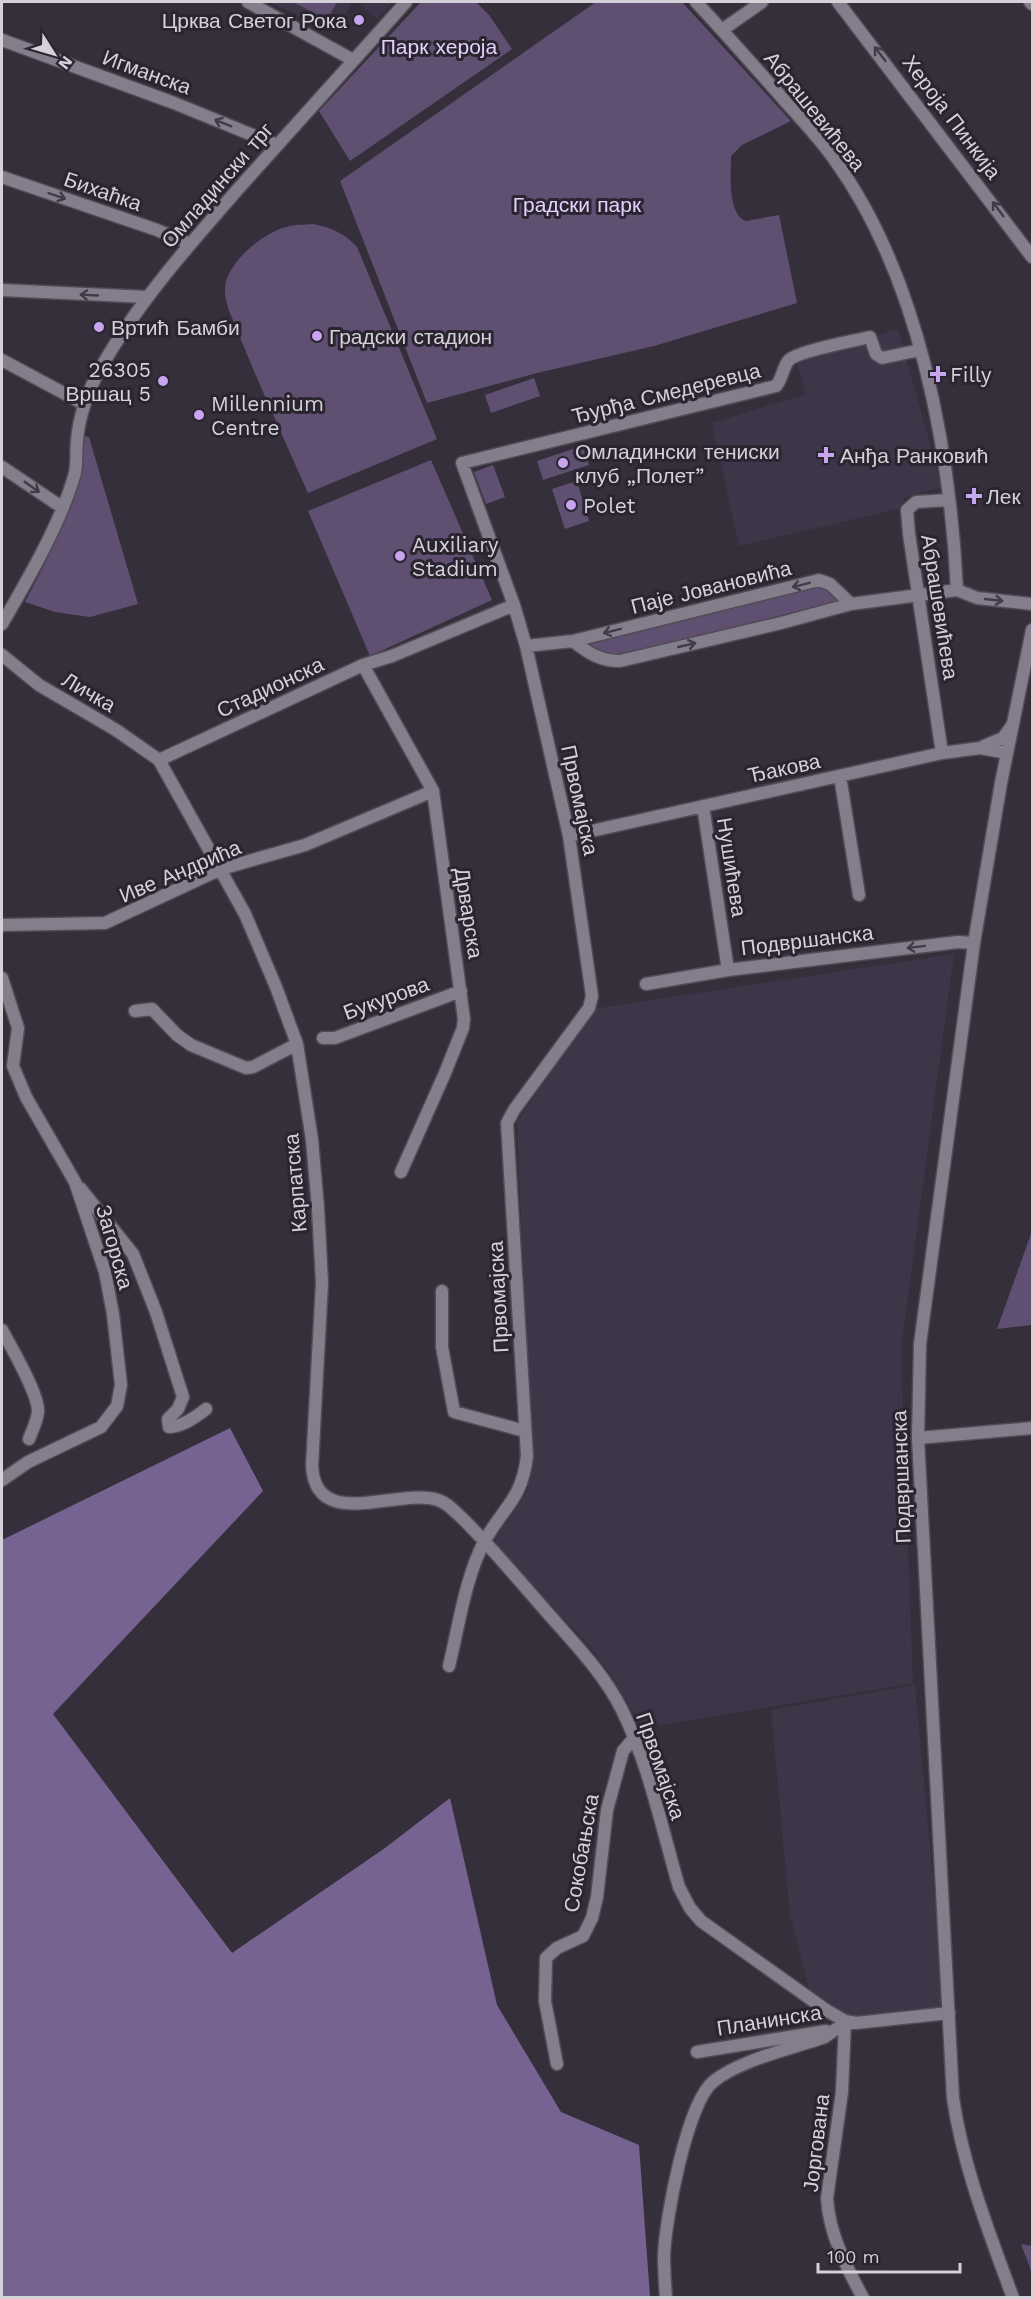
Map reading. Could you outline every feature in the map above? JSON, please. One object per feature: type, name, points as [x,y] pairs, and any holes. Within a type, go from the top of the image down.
[{"type":"street","points":[[248,2],[353,60]]},
{"type":"street","name":"Омладински трг","points":[[2,624],[63,508],[77,460],[76,443],[83,408],[102,364],[147,297],[190,244],[406,2]]},
{"type":"street","name":"Абрашевићева","points":[[696,2],[821,141],[846,175],[885,249],[905,299],[940,432],[957,591]]},
{"type":"street","points":[[722,30],[762,2]]},
{"type":"street","name":"Хероја Пинкија","points":[[838,2],[1032,257]]},
{"type":"street","name":"Игманска","points":[[2,40],[174,103],[277,145]]},
{"type":"street","name":"Бихаћка","points":[[2,177],[190,244]]},
{"type":"street","points":[[2,291],[147,297]]},
{"type":"street","name":"Ђурђа Смедеревца","points":[[462,463],[776,386],[791,358],[807,352],[870,337],[876,354],[882,358],[920,350]]},
{"type":"street","points":[[2,360],[83,408]]},
{"type":"street","name":"Првомајска","points":[[462,463],[514,605],[526,646],[569,836],[591,1002],[507,1123],[527,1456],[523,1482],[485,1540],[605,1680],[634,1738],[679,1887],[690,1908],[700,1921],[826,2010],[840,2025]]},
{"type":"street","points":[[2,466],[63,508]]},
{"type":"street","name":"Абрашевићева","points":[[942,753],[907,523],[907,510],[916,502],[948,500]]},
{"type":"street","name":"Паје Јовановића","points":[[526,646],[573,641],[819,580],[830,584],[851,604]]},
{"type":"street","points":[[573,641],[593,656],[610,661],[620,661],[851,604],[957,591],[977,598],[1032,604]]},
{"type":"street","name":"Стадионска","points":[[159,760],[363,665],[392,656],[514,605]]},
{"type":"street","name":"Подвршанска","points":[[1010,2297],[969,2175],[958,2133],[953,2098],[918,1438],[920,1344],[974,943],[1007,753],[1030,651],[1032,630]]},
{"type":"street","name":"Личка","points":[[2,655],[39,685],[116,730],[159,760]]},
{"type":"street","name":"Дрварска","points":[[363,665],[433,790],[438,813],[443,879],[461,991],[463,1028],[401,1172]]},
{"type":"street","points":[[980,748],[1003,738],[1013,724]]},
{"type":"street","name":"Ђакова","points":[[569,836],[942,753],[980,748],[1007,753]]},
{"type":"street","points":[[159,760],[221,869]]},
{"type":"street","points":[[840,776],[859,896]]},
{"type":"street","name":"Иве Андрића","points":[[2,925],[105,923],[221,869],[305,845],[433,790]]},
{"type":"street","name":"Нушићева","points":[[703,806],[728,970]]},
{"type":"street","name":"Карпатска","points":[[221,869],[258,944],[297,1044],[312,1140],[322,1283],[321,1331],[313,1424],[313,1477],[320,1494],[332,1501],[351,1503],[416,1498],[436,1499],[448,1505],[485,1540]]},
{"type":"street","name":"Подвршанска","points":[[646,984],[728,970],[958,942],[974,943]]},
{"type":"street","name":"Загорска","points":[[2,978],[18,1028],[13,1066],[26,1097],[75,1182],[92,1228],[110,1294],[121,1385],[117,1406],[101,1427],[28,1462],[2,1480]]},
{"type":"street","name":"Букурова","points":[[323,1038],[335,1038],[461,991]]},
{"type":"street","points":[[135,1011],[152,1009],[177,1035],[191,1045],[246,1068],[253,1068],[297,1044]]},
{"type":"street","points":[[75,1182],[133,1254],[156,1312],[183,1397],[178,1409],[168,1419],[169,1427],[174,1427],[197,1416],[206,1409]]},
{"type":"street","points":[[442,1291],[442,1347],[454,1412],[525,1431]]},
{"type":"street","points":[[2,1330],[37,1402],[37,1417],[29,1439]]},
{"type":"street","points":[[918,1438],[1032,1428]]},
{"type":"street","points":[[449,1666],[470,1581],[485,1540]]},
{"type":"street","name":"Сокобањска","points":[[557,2064],[545,2001],[546,1958],[557,1948],[583,1936],[592,1918],[597,1897],[609,1801],[623,1751],[634,1738]]},
{"type":"street","points":[[666,2298],[664,2255],[675,2176],[696,2109],[712,2082],[736,2068],[825,2037],[840,2025],[949,2013]]},
{"type":"street","name":"Планинска","points":[[697,2052],[840,2025]]},
{"type":"street","name":"Јоргована","points":[[840,2025],[842,2092],[827,2198],[828,2214],[837,2246],[863,2298]]},
{"type":"shaded area","points":[[269,2],[353,2],[334,32]]},
{"type":"shaded area","points":[[356,2],[393,2],[377,19]]},
{"type":"shaded area","name":"Анђа Ранковић","points":[[898,329],[942,487],[903,498],[906,507],[739,546],[712,423],[806,394],[796,360]]},
{"type":"shaded area","points":[[954,954],[901,1349],[913,1683],[642,1728],[611,1675],[589,1645],[495,1546],[498,1534],[527,1492],[531,1459],[517,1122],[593,1009]]},
{"type":"shaded area","points":[[230,1428],[263,1491],[53,1714],[232,1953],[385,1848],[450,1798],[497,2005],[561,2112],[639,2145],[650,2297],[2,2297],[2,1540]]},
{"type":"shaded area","points":[[915,1685],[945,2011],[855,2021],[809,1989],[790,1915],[771,1710]]},
{"type":"green space","points":[[293,2],[337,2],[327,20]]},
{"type":"green space","name":"Парк хероја","points":[[421,2],[476,2],[489,15],[512,49],[350,161],[319,111]]},
{"type":"green space","name":"Градски парк","points":[[596,2],[682,2],[791,121],[742,145],[731,156],[731,192],[736,210],[746,221],[779,215],[797,303],[654,346],[537,373],[427,403],[340,181]]},
{"type":"green space","name":"Градски стадион","points":[[313,224],[337,232],[357,247],[437,439],[308,493],[230,313],[225,289],[232,269],[248,249],[280,229],[293,225]]},
{"type":"green space","points":[[534,378],[540,396],[491,413],[485,395]]},
{"type":"green space","points":[[84,436],[89,437],[138,604],[90,617],[55,612],[25,602],[64,522],[77,481]]},
{"type":"green space","name":"Омладински тениски клуб „Полет”","points":[[582,446],[589,465],[543,480],[537,461]]},
{"type":"green space","name":"Auxiliary Stadium","points":[[431,460],[492,600],[370,656],[308,511]]},
{"type":"green space","points":[[493,465],[505,497],[486,504],[474,472]]},
{"type":"green space","name":"Polet","points":[[577,481],[589,521],[565,529],[552,489]]},
{"type":"green space","points":[[816,586],[829,590],[837,601],[616,657],[605,657],[590,646],[592,643]]},
{"type":"green space","points":[[1032,1231],[1032,1325],[997,1329]]},
{"type":"green space","points":[[1021,2244],[1032,2246],[1032,2273]]},
{"type":"place","name":"Црква Светог Рока","points":[[359,20]]},
{"type":"place","name":"Вртић Бамби","points":[[99,327]]},
{"type":"place","name":"Градски стадион","points":[[317,336]]},
{"type":"place","name":"Filly","points":[[938,374]]},
{"type":"place","name":"26305 Вршац 5","points":[[163,381]]},
{"type":"place","name":"Millennium Centre","points":[[199,415]]},
{"type":"place","name":"Анђа Ранковић","points":[[826,455]]},
{"type":"place","name":"Омладински тениски клуб „Полет”","points":[[563,463]]},
{"type":"place","name":"Лек","points":[[974,496]]},
{"type":"place","name":"Polet","points":[[571,505]]},
{"type":"place","name":"Auxiliary Stadium","points":[[400,556]]}]
